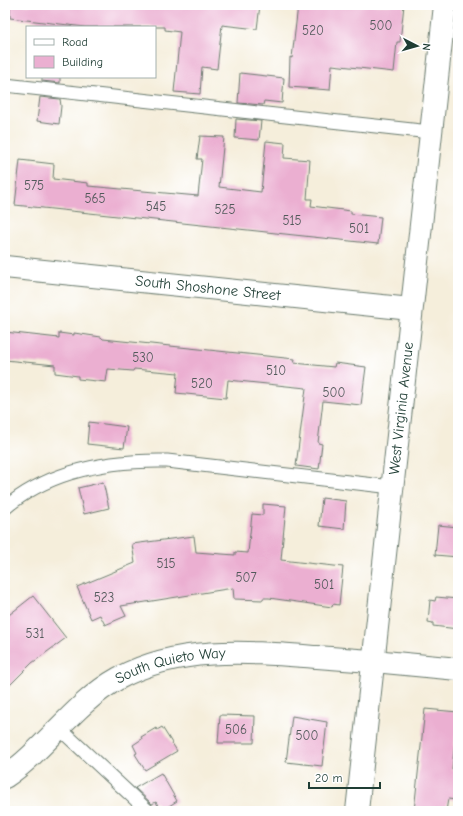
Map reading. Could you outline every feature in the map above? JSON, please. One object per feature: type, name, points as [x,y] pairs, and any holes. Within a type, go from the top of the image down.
[{"type":"street","name":"West Virginia Avenue","points":[[358,811],[430,132],[445,5]]},
{"type":"street","name":"South Shoshone Street","points":[[5,267],[411,309]]},
{"type":"street","name":"South Quieto Way","points":[[5,777],[88,700],[118,678],[156,662],[199,654],[239,651],[458,668]]},
{"type":"lane","points":[[5,85],[430,132]]},
{"type":"lane","points":[[5,508],[19,496],[50,480],[88,468],[135,461],[167,461],[392,487]]},
{"type":"lane","points":[[58,728],[148,811]]},
{"type":"building","points":[[10,5],[260,5],[257,29],[222,25],[217,69],[202,67],[200,94],[174,92],[180,32],[165,30],[165,27],[156,26],[77,26],[10,18]]},
{"type":"building","points":[[298,5],[404,5],[400,42],[397,42],[394,72],[332,65],[330,90],[289,87],[290,57],[292,58]]},
{"type":"building","points":[[240,73],[284,78],[282,103],[264,101],[263,105],[238,103]]},
{"type":"building","points":[[42,78],[60,78],[60,83],[42,81]]},
{"type":"building","points":[[40,97],[60,99],[61,106],[59,124],[37,121]]},
{"type":"building","points":[[236,119],[261,121],[259,140],[235,138]]},
{"type":"building","points":[[200,136],[224,137],[219,187],[261,192],[266,141],[285,143],[284,158],[310,160],[307,199],[312,199],[311,206],[351,211],[351,214],[381,217],[378,244],[15,205],[20,160],[54,164],[53,179],[88,183],[88,186],[198,196],[202,159],[197,159]]},
{"type":"building","points":[[5,332],[59,338],[59,333],[74,335],[74,333],[101,337],[103,339],[295,359],[294,363],[334,367],[335,363],[366,367],[361,405],[323,401],[318,443],[322,444],[319,469],[296,466],[306,388],[228,380],[226,398],[176,393],[178,373],[134,369],[133,371],[108,369],[106,382],[78,379],[78,376],[55,373],[55,365],[5,360]]},
{"type":"building","points":[[89,422],[127,427],[124,448],[87,444]]},
{"type":"building","points":[[103,482],[109,508],[84,514],[78,488]]},
{"type":"building","points":[[322,498],[346,501],[344,529],[319,526]]},
{"type":"building","points":[[263,504],[286,506],[281,560],[343,567],[339,605],[333,604],[332,607],[269,598],[263,598],[263,600],[234,599],[233,588],[121,606],[126,616],[105,625],[100,615],[91,619],[77,587],[135,563],[132,544],[194,536],[196,552],[235,555],[235,552],[248,553],[252,514],[263,515]]},
{"type":"building","points":[[438,525],[458,527],[458,557],[435,555]]},
{"type":"building","points":[[33,596],[66,638],[32,663],[5,690],[5,618]]},
{"type":"building","points":[[436,597],[458,599],[458,629],[433,626],[433,623],[428,622],[430,600],[435,601]]},
{"type":"building","points":[[425,709],[458,712],[458,731],[456,731],[452,769],[458,769],[456,800],[448,799],[446,811],[414,811]]},
{"type":"building","points":[[220,715],[255,716],[254,743],[218,743]]},
{"type":"building","points":[[292,716],[327,722],[322,766],[286,762]]},
{"type":"building","points":[[162,727],[177,751],[145,770],[135,754],[137,753],[133,745],[142,739],[141,737],[156,728],[157,730]]},
{"type":"building","points":[[161,773],[177,801],[161,811],[156,802],[152,804],[135,788]]}]
